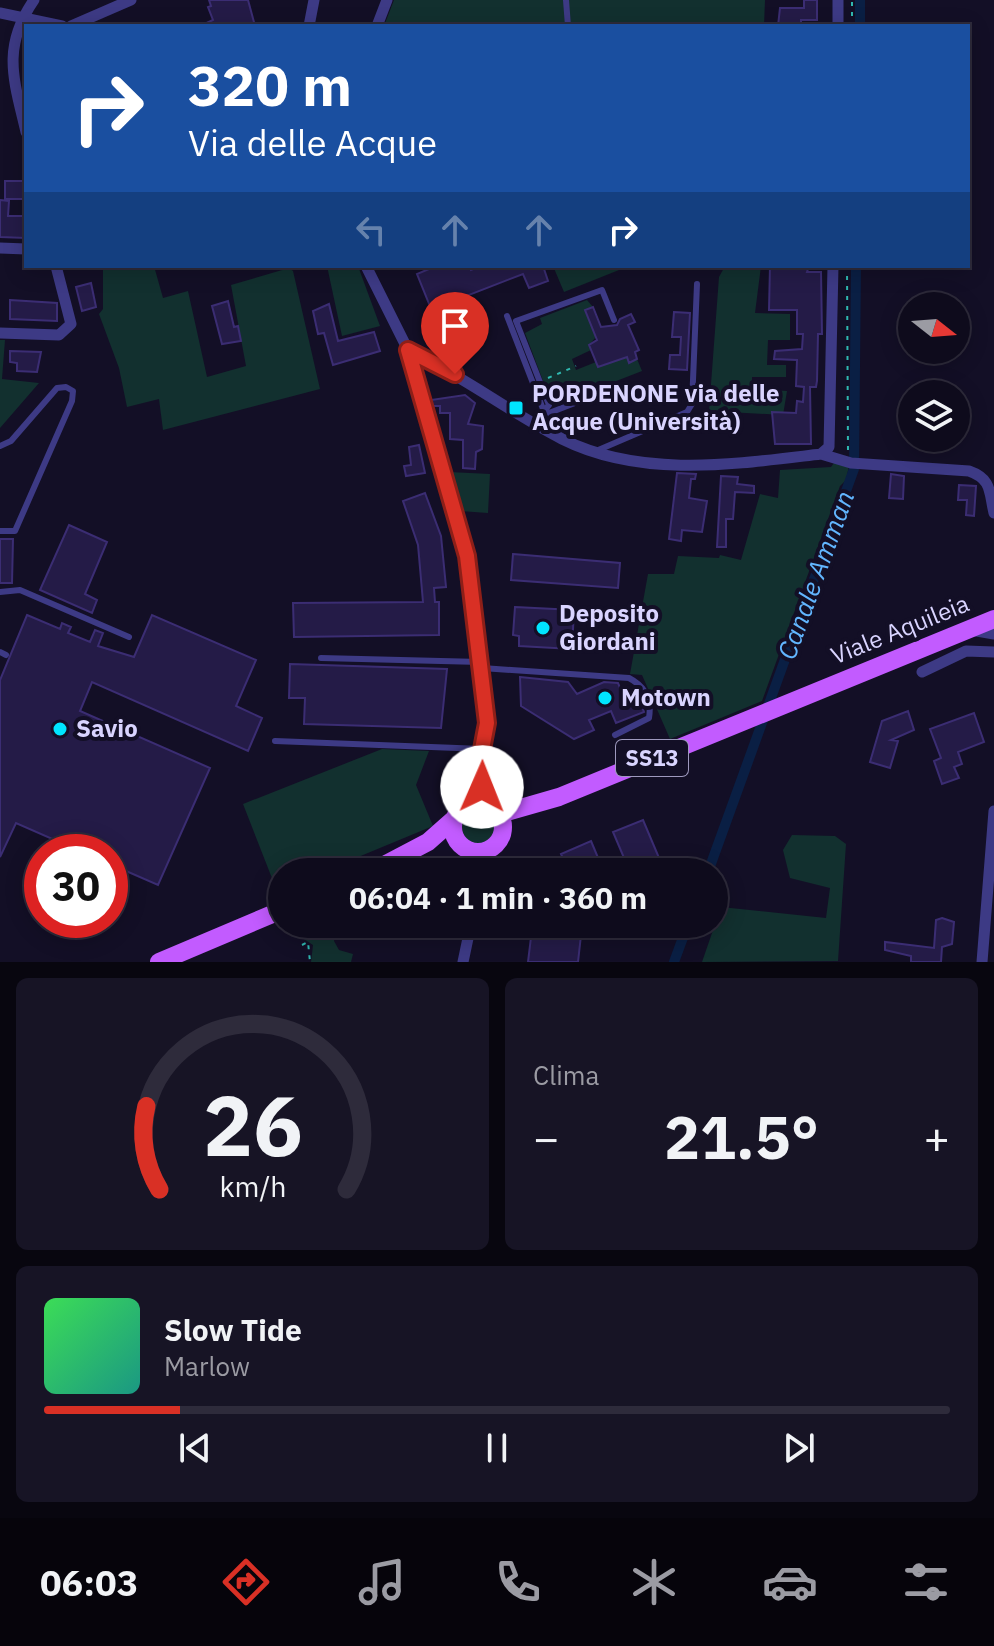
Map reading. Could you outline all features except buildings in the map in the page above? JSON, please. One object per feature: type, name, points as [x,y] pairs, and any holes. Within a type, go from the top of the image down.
[{"type":"main road","name":"Viale Aquileia","points":[[495,845],[521,819],[559,797],[994,619]]},
{"type":"main road","name":"Viale Aquileia","points":[[459,813],[480,802],[497,811],[559,797]]},
{"type":"main road","points":[[415,858],[441,848],[464,848],[480,853],[495,845],[504,831],[497,811]]},
{"type":"main road","points":[[459,813],[454,835],[464,848]]},
{"type":"main road","points":[[398,858],[428,842],[459,813]]},
{"type":"main road","points":[[159,962],[268,916]]},
{"type":"street","points":[[24,124],[10,70],[11,53],[21,18],[34,0]]},
{"type":"street","points":[[76,24],[131,0]]},
{"type":"street","points":[[309,24],[314,0]]},
{"type":"street","points":[[378,24],[387,0]]},
{"type":"street","points":[[838,0],[838,24]]},
{"type":"street","points":[[0,13],[52,24]]},
{"type":"street","points":[[0,67],[11,53]]},
{"type":"street","points":[[0,248],[24,249]]},
{"type":"street","points":[[0,333],[59,335],[71,324],[57,268]]},
{"type":"street","points":[[367,268],[408,350],[462,530],[487,723],[479,765],[459,813]]},
{"type":"street","points":[[825,451],[833,268]]},
{"type":"street","points":[[408,350],[560,438],[593,452],[687,467],[825,451],[851,462],[969,471],[983,476],[989,483],[994,513]]},
{"type":"street","points":[[967,630],[994,634]]},
{"type":"street","points":[[922,672],[966,651],[994,652]]},
{"type":"street","points":[[479,765],[482,787],[497,811]]},
{"type":"street","points":[[982,962],[994,811]]},
{"type":"street","points":[[488,858],[495,845]]},
{"type":"street","points":[[464,848],[468,858]]},
{"type":"street","points":[[463,962],[468,938]]},
{"type":"lane","points":[[566,0],[568,24]]},
{"type":"lane","points":[[593,452],[687,412],[692,404],[697,284]]},
{"type":"lane","points":[[535,422],[549,405],[516,321],[602,290],[614,320]]},
{"type":"lane","points":[[507,316],[546,411],[565,423],[560,438]]},
{"type":"lane","points":[[0,446],[11,441],[57,388],[66,387],[73,391],[72,401],[15,531],[0,531]]},
{"type":"lane","points":[[546,411],[575,403]]},
{"type":"lane","points":[[0,592],[20,590],[129,637]]},
{"type":"lane","points":[[321,658],[481,665],[629,678],[641,685],[651,704],[649,718],[615,735]]},
{"type":"lane","points":[[275,741],[483,749]]},
{"type":"path","points":[[852,0],[852,24]]},
{"type":"path","points":[[847,268],[851,462]]},
{"type":"path","points":[[540,382],[576,366]]},
{"type":"path","points":[[302,945],[308,942],[310,962]]},
{"type":"green space","points":[[394,0],[765,0],[764,24],[385,24]]},
{"type":"green space","points":[[100,268],[155,268],[163,298],[188,291],[207,377],[246,366],[231,285],[289,268],[293,271],[320,389],[163,430],[159,399],[127,407],[119,368],[99,314],[103,309],[103,270]]},
{"type":"green space","points":[[327,268],[359,268],[380,326],[342,336]]},
{"type":"green space","points":[[554,268],[624,268],[564,292]]},
{"type":"green space","points":[[724,268],[761,268],[755,313],[790,314],[790,340],[768,340],[767,365],[786,365],[786,377],[752,377],[752,389],[787,391],[783,415],[709,411],[719,277]]},
{"type":"green space","points":[[587,300],[593,307],[585,310],[596,337],[589,345],[591,350],[572,359],[576,370],[596,362],[598,367],[626,354],[629,362],[637,359],[642,371],[565,401],[560,389],[548,394],[525,333],[542,324],[540,318]]},
{"type":"green space","points":[[0,340],[5,340],[2,379],[39,383],[0,428]]},
{"type":"green space","points":[[834,463],[849,466],[846,480],[840,486],[762,701],[670,739],[642,675],[630,674],[648,574],[674,574],[678,556],[719,558],[720,555],[741,560],[760,494],[778,498],[780,470],[831,467]]},
{"type":"green space","points":[[449,472],[490,474],[488,513],[460,511]]},
{"type":"green space","points":[[382,749],[429,751],[416,785],[433,826],[356,858],[268,858],[268,868],[243,804]]},
{"type":"green space","points":[[479,810],[491,815],[496,827],[491,839],[479,844],[467,839],[462,827],[467,815]]},
{"type":"green space","points":[[792,835],[835,836],[846,844],[838,961],[702,962],[710,938],[728,938],[728,908],[826,918],[830,888],[790,878],[783,850]]},
{"type":"green space","points":[[302,938],[335,938],[339,950],[353,954],[351,962],[311,962],[313,945]]},
{"type":"waterway","name":"Canale Amman","points":[[860,0],[860,24]]},
{"type":"waterway","name":"Canale Amman","points":[[713,858],[854,469],[856,268]]},
{"type":"waterway","name":"Canale Amman","points":[[674,962],[683,938]]},
{"type":"place","name":"PORDENONE via delle Acque (Università)","points":[[516,408]]},
{"type":"place","name":"Deposito Giordani","points":[[543,628]]},
{"type":"place","name":"Motown","points":[[605,698]]},
{"type":"place","name":"Savio","points":[[60,729]]},
{"type":"route","points":[[455,374],[408,350],[467,556],[487,723],[479,765],[482,787]]}]
